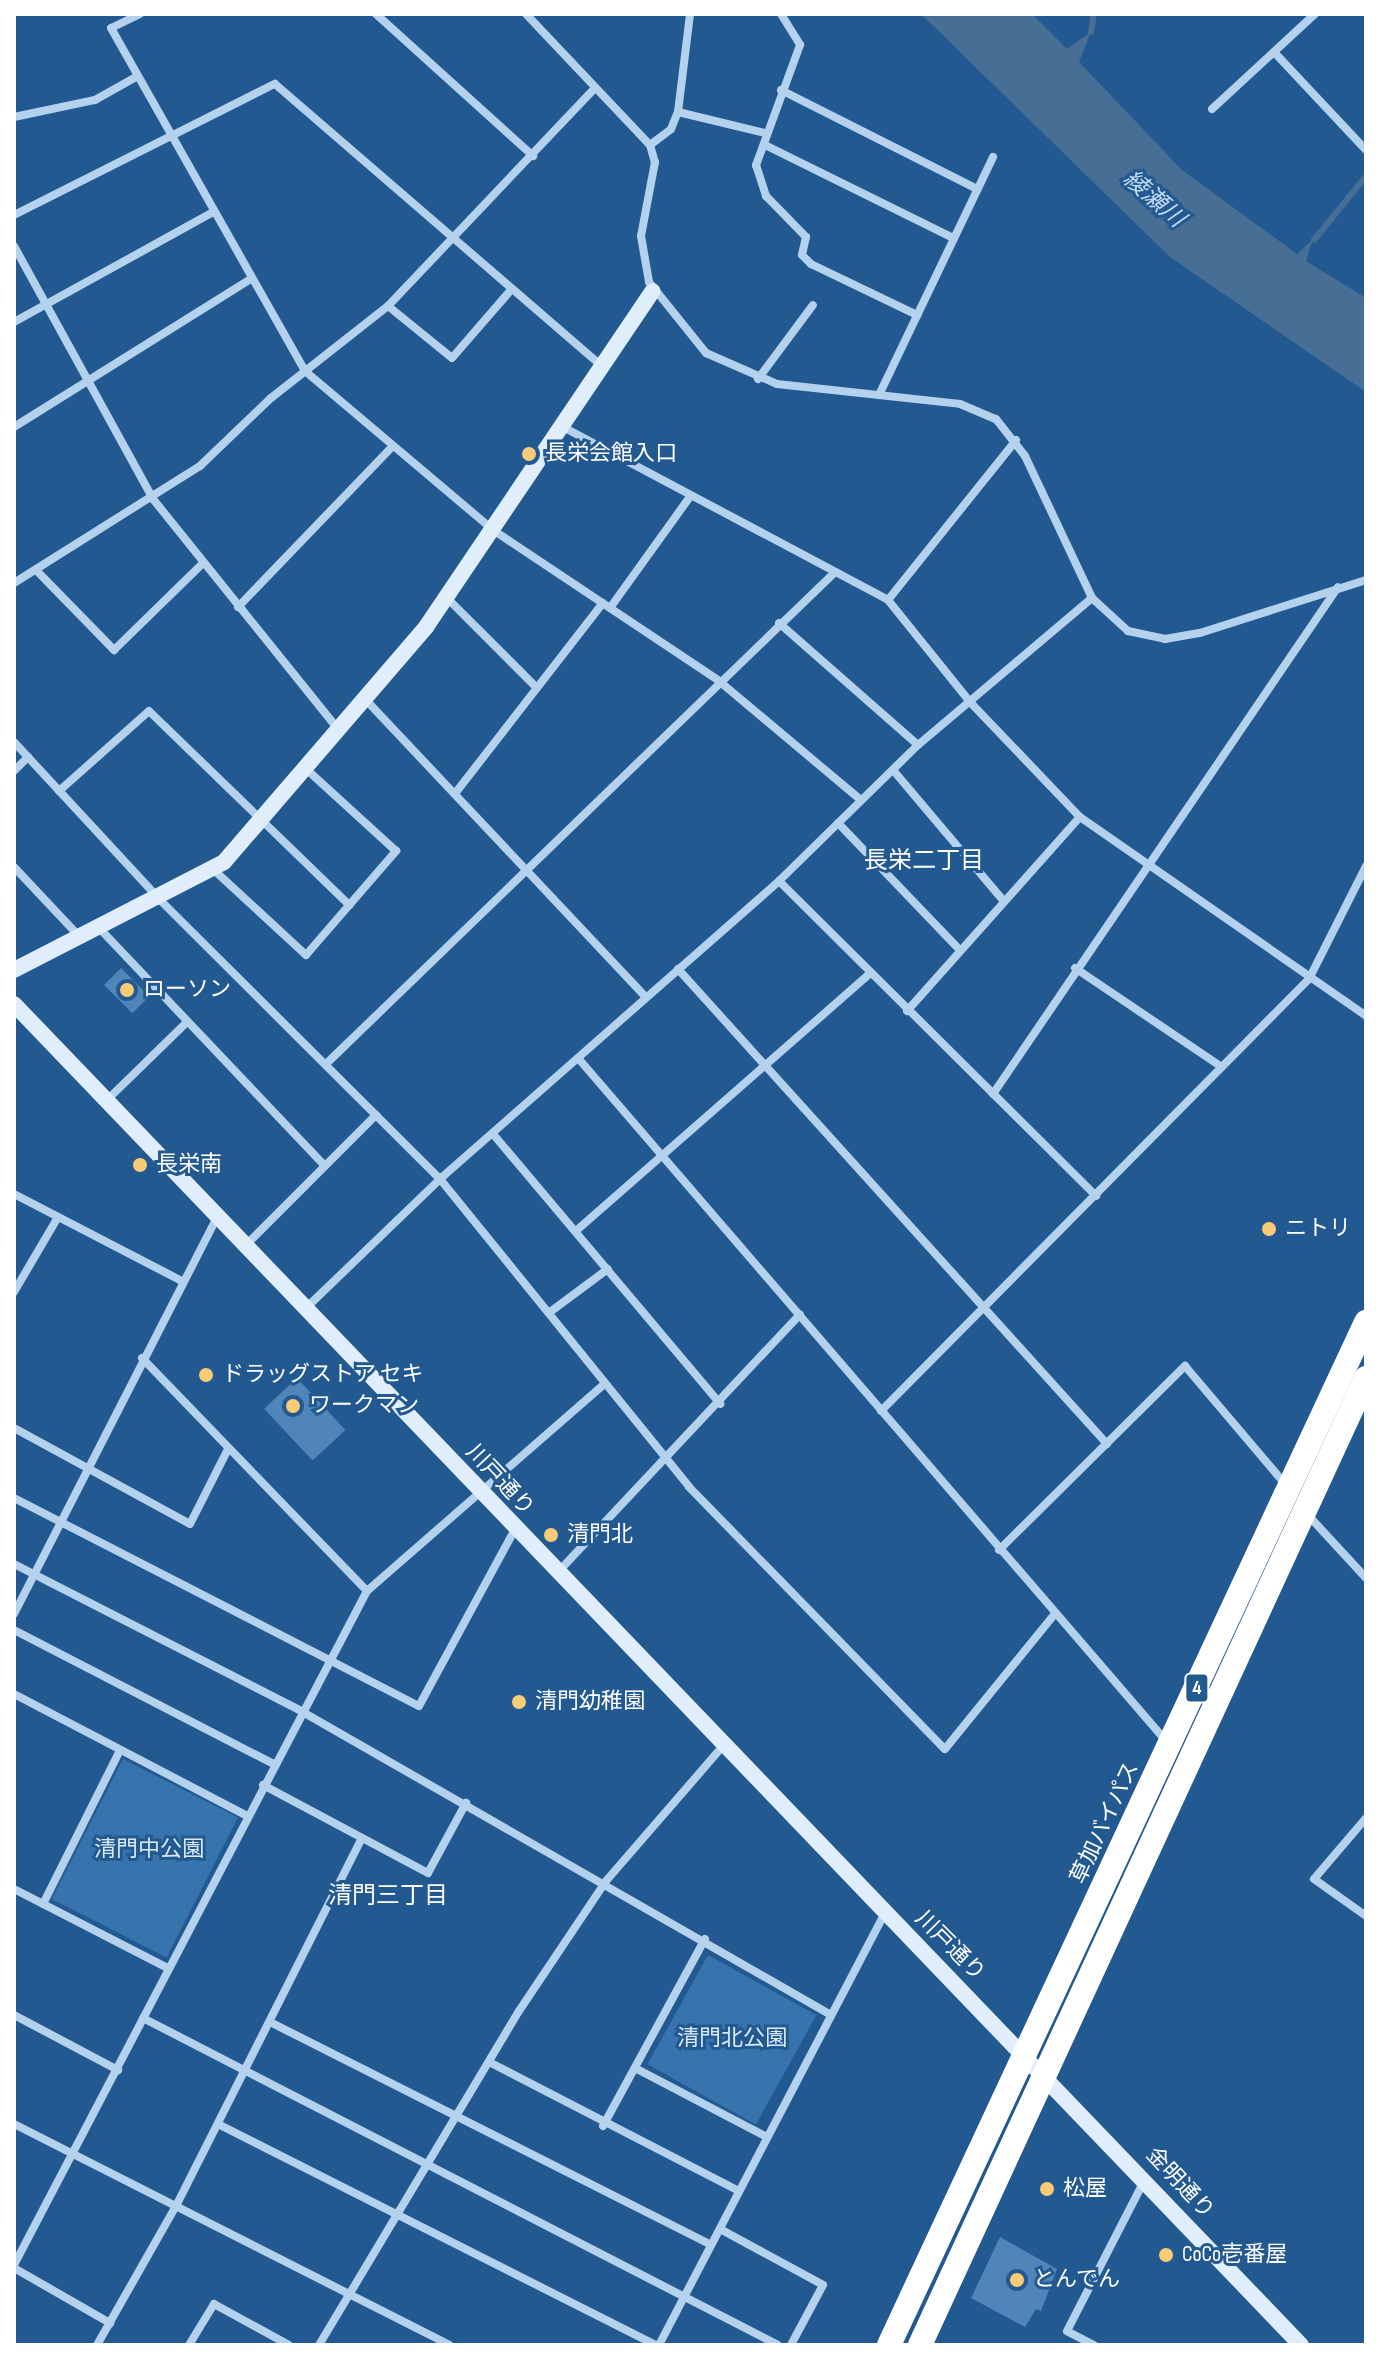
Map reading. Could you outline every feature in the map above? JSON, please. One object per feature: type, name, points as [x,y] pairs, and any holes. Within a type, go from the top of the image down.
[{"type":"highway","name":"草加バイパス","points":[[889,2345],[1366,1322]]},
{"type":"highway","name":"4","points":[[920,2345],[1366,1378]]},
{"type":"street","points":[[140,14],[111,28],[249,280],[305,371],[493,530],[719,681],[861,800]]},
{"type":"street","points":[[376,14],[533,156]]},
{"type":"street","points":[[526,14],[650,145],[655,162],[641,236],[653,291],[706,353],[758,379],[979,410],[1016,440],[1092,598],[1128,631],[1165,639],[1366,580]]},
{"type":"street","points":[[650,145],[671,129],[678,112],[690,14]]},
{"type":"street","points":[[781,14],[800,45],[765,133],[767,146],[756,165],[766,196],[806,237],[802,255],[917,315]]},
{"type":"street","points":[[1212,109],[1315,14]]},
{"type":"street","points":[[1274,52],[1366,150]]},
{"type":"street","points":[[14,117],[95,100],[136,77]]},
{"type":"street","points":[[14,215],[275,84],[453,242],[602,367]]},
{"type":"street","points":[[14,583],[153,499],[200,466],[305,371],[388,306],[453,242],[595,88]]},
{"type":"street","points":[[781,90],[977,189]]},
{"type":"street","points":[[678,112],[765,133]]},
{"type":"street","points":[[767,146],[953,238]]},
{"type":"street","points":[[879,395],[993,157]]},
{"type":"street","points":[[14,322],[213,212]]},
{"type":"street","points":[[14,246],[153,499],[337,728]]},
{"type":"street","points":[[14,427],[249,280]]},
{"type":"street","points":[[388,306],[452,358],[511,290]]},
{"type":"street","points":[[14,970],[161,901],[215,871],[447,598],[653,291]]},
{"type":"street","points":[[758,379],[813,305]]},
{"type":"street","points":[[563,427],[689,498],[888,600],[970,702],[1080,817],[1146,870],[1366,1016]]},
{"type":"street","points":[[888,600],[1016,440]]},
{"type":"street","points":[[238,607],[393,446]]},
{"type":"street","points":[[457,791],[537,688],[607,606],[689,498]]},
{"type":"street","points":[[36,570],[114,650],[203,563]]},
{"type":"street","points":[[326,1064],[833,574]]},
{"type":"street","points":[[993,1094],[1075,968],[1146,870],[1338,587]]},
{"type":"street","points":[[447,598],[537,688]]},
{"type":"street","points":[[306,1309],[440,1179],[779,881],[918,745],[1092,598]]},
{"type":"street","points":[[779,623],[918,745]]},
{"type":"street","points":[[364,698],[457,791],[646,997]]},
{"type":"street","points":[[59,791],[149,711],[257,824],[349,905]]},
{"type":"street","points":[[14,742],[161,901],[440,1179],[550,1312],[665,1459],[945,1749],[1054,1615]]},
{"type":"street","points":[[14,771],[28,757]]},
{"type":"street","points":[[215,871],[306,955],[396,851],[304,767]]},
{"type":"street","points":[[893,770],[1002,899]]},
{"type":"street","points":[[907,1011],[1002,899],[1080,817]]},
{"type":"street","points":[[838,823],[959,949]]},
{"type":"street","points":[[881,1411],[1309,979],[1366,866]]},
{"type":"street","points":[[14,867],[81,938]]},
{"type":"street","points":[[779,881],[1096,1196]]},
{"type":"street","points":[[101,930],[325,1166]]},
{"type":"street","points":[[1075,968],[1222,1067]]},
{"type":"street","points":[[678,969],[981,1310],[1107,1444]]},
{"type":"street","points":[[577,1230],[871,973]]},
{"type":"street","name":"川戸通り","points":[[14,1004],[515,1529],[885,1912],[1025,2052]]},
{"type":"street","points":[[106,1101],[187,1022]]},
{"type":"street","points":[[578,1058],[665,1154],[1054,1615],[1171,1745]]},
{"type":"street","points":[[245,1245],[376,1115]]},
{"type":"street","points":[[493,1134],[577,1230],[720,1404]]},
{"type":"street","points":[[14,1194],[182,1281]]},
{"type":"street","points":[[14,1292],[58,1217]]},
{"type":"street","points":[[14,1614],[142,1358],[217,1217]]},
{"type":"street","points":[[550,1312],[608,1269]]},
{"type":"street","points":[[558,1572],[720,1404],[800,1314]]},
{"type":"street","points":[[142,1358],[367,1591]]},
{"type":"street","points":[[999,1550],[1185,1366],[1290,1490],[1303,1511],[1366,1578]]},
{"type":"street","points":[[110,2323],[14,2266],[75,2155],[301,1711],[367,1591],[604,1384]]},
{"type":"street","points":[[14,1428],[190,1524],[228,1449]]},
{"type":"street","points":[[14,1498],[327,1662],[419,1706],[515,1529]]},
{"type":"street","points":[[14,1564],[301,1711],[606,1881],[831,2015]]},
{"type":"street","points":[[14,1630],[274,1764]]},
{"type":"street","points":[[14,1694],[247,1816]]},
{"type":"street","points":[[319,2345],[426,2161],[606,1881],[724,1745]]},
{"type":"street","points":[[43,1904],[120,1750]]},
{"type":"street","points":[[263,1785],[428,1873],[466,1803]]},
{"type":"street","points":[[1366,1818],[1314,1879],[1366,1916]]},
{"type":"street","points":[[97,2345],[176,2206],[362,1838]]},
{"type":"street","points":[[14,1889],[168,1968]]},
{"type":"street","points":[[218,2124],[657,2345],[885,1912]]},
{"type":"street","points":[[603,2126],[705,1939]]},
{"type":"street","points":[[15,2017],[118,2070]]},
{"type":"street","points":[[143,2018],[244,2072],[426,2161],[778,2345]]},
{"type":"street","points":[[270,2022],[458,2114],[711,2245]]},
{"type":"street","name":"金明通り","points":[[1025,2052],[1301,2345]]},
{"type":"street","points":[[491,2063],[603,2126],[739,2191]]},
{"type":"street","points":[[635,2068],[767,2137]]},
{"type":"street","points":[[14,2124],[449,2345]]},
{"type":"street","points":[[1094,2345],[1067,2331],[1145,2177]]},
{"type":"street","points":[[720,2229],[823,2285],[791,2345]]},
{"type":"street","points":[[189,2345],[214,2304],[289,2345]]},
{"type":"green space","name":"清門中公園","points":[[123,1759],[238,1818],[167,1957],[52,1899]]},
{"type":"green space","name":"清門北公園","points":[[708,1955],[816,2015],[756,2124],[647,2064]]},
{"type":"water","name":"綾瀬川","points":[[921,14],[1032,14],[1067,49],[1091,32],[1079,62],[1182,170],[1297,254],[1313,239],[1306,261],[1366,298],[1366,392],[1170,257]]},
{"type":"building","points":[[121,968],[149,996],[132,1013],[104,985]]},
{"type":"building","points":[[297,1378],[345,1430],[313,1461],[264,1409]]},
{"type":"building","name":"とんでん","points":[[1000,2237],[1057,2269],[1041,2311],[1036,2309],[1025,2327],[971,2298]]},
{"type":"waterway","points":[[1091,32],[1094,14]]},
{"type":"waterway","points":[[1314,240],[1366,176]]},
{"type":"place","name":"長栄会館入口","points":[[529,454]]},
{"type":"place","name":"ローソン","points":[[127,990]]},
{"type":"place","name":"長栄南","points":[[140,1165]]},
{"type":"place","name":"ニトリ","points":[[1269,1229]]},
{"type":"place","name":"ドラッグストア セキ","points":[[206,1375]]},
{"type":"place","name":"ワークマン","points":[[293,1406]]},
{"type":"place","name":"清門北","points":[[551,1535]]},
{"type":"place","name":"清門幼稚園","points":[[519,1702]]},
{"type":"place","name":"松屋","points":[[1047,2189]]},
{"type":"place","name":"CoCo壱番屋","points":[[1166,2255]]},
{"type":"place","name":"とんでん","points":[[1017,2280]]},
{"type":"district","name":"長栄二丁目","points":[[924,861]]},
{"type":"district","name":"清門三丁目","points":[[388,1896]]}]
